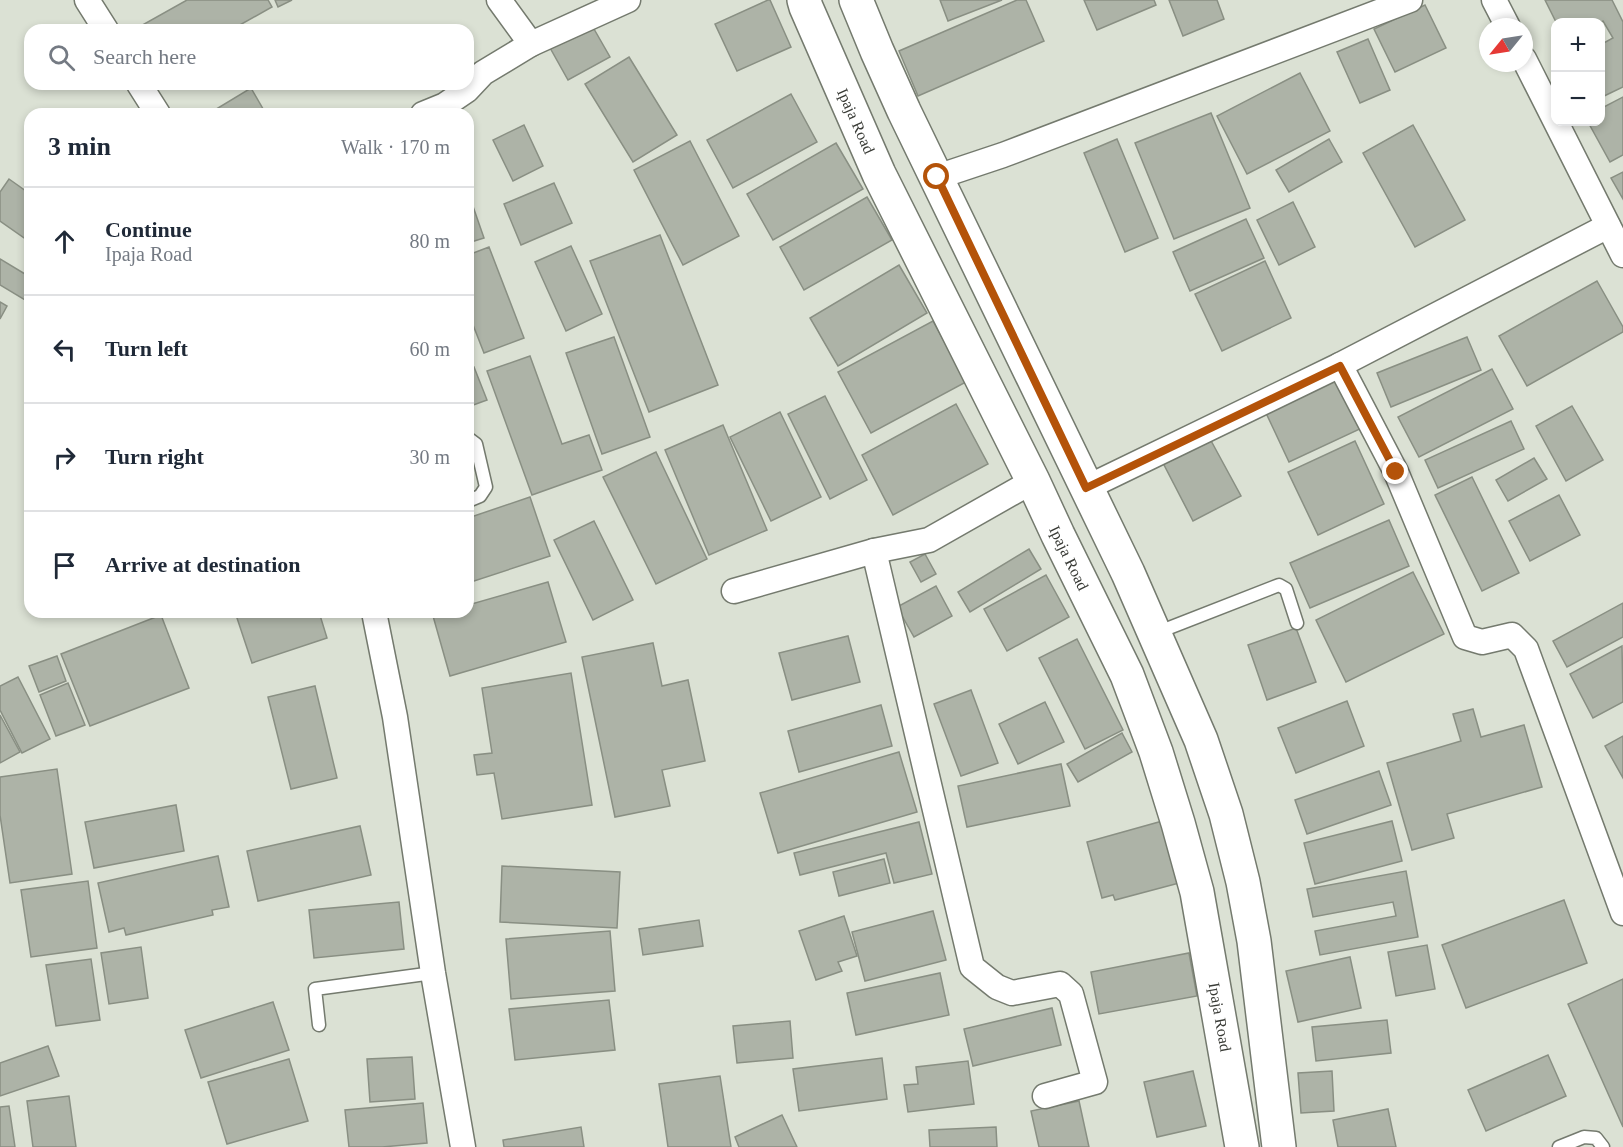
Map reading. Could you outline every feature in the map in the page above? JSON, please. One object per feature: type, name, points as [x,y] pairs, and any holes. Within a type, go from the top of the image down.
[{"type":"main road","name":"Ipaja Road","points":[[804,0],[879,174],[1033,481],[1127,675],[1156,752],[1197,892],[1240,1147]]},
{"type":"main road","points":[[856,0],[937,177],[1128,573],[1201,740],[1226,814],[1243,882],[1254,942],[1279,1147]]},
{"type":"street","points":[[87,0],[102,24]]},
{"type":"street","points":[[499,0],[531,44]]},
{"type":"street","points":[[474,83],[483,73],[531,44],[628,0]]},
{"type":"street","points":[[937,177],[1410,0]]},
{"type":"street","points":[[1494,0],[1503,18]]},
{"type":"street","points":[[1531,72],[1623,255]]},
{"type":"street","points":[[143,90],[154,108]]},
{"type":"street","points":[[438,108],[467,90]]},
{"type":"street","points":[[1086,488],[1340,366],[1608,226]]},
{"type":"street","points":[[1340,366],[1396,472],[1465,637],[1482,642],[1512,635],[1526,649],[1623,913]]},
{"type":"street","points":[[734,591],[874,551],[929,540],[1033,481]]},
{"type":"street","points":[[874,551],[972,967],[998,987],[1012,993],[1060,984],[1071,993],[1095,1082],[1045,1096]]},
{"type":"street","points":[[375,618],[395,717],[433,973],[464,1147]]},
{"type":"lane","points":[[474,442],[486,487],[480,496],[474,498]]},
{"type":"lane","points":[[1155,633],[1279,585],[1286,589],[1297,623]]},
{"type":"lane","points":[[319,1025],[315,989],[433,973]]},
{"type":"lane","points":[[1559,1147],[1584,1137],[1596,1138],[1603,1147]]},
{"type":"building","points":[[187,0],[268,0],[272,7],[242,24],[144,24]]},
{"type":"building","points":[[275,0],[292,0],[278,7]]},
{"type":"building","points":[[768,0],[791,47],[737,71],[715,24]]},
{"type":"building","points":[[940,0],[1002,0],[948,21]]},
{"type":"building","points":[[1017,0],[1026,0],[1044,41],[918,96],[899,51]]},
{"type":"building","points":[[1084,0],[1154,0],[1156,5],[1097,30]]},
{"type":"building","points":[[1169,0],[1217,0],[1224,19],[1183,36]]},
{"type":"building","points":[[1545,0],[1612,0],[1623,22],[1623,87],[1605,96],[1605,42],[1613,38],[1605,24],[1605,18],[1554,18]]},
{"type":"building","points":[[1425,5],[1446,48],[1395,72],[1374,29]]},
{"type":"building","points":[[590,22],[610,57],[568,80],[549,46]]},
{"type":"building","points":[[1368,39],[1390,90],[1360,103],[1337,52]]},
{"type":"building","points":[[629,57],[677,135],[633,162],[585,84]]},
{"type":"building","points":[[1300,73],[1330,131],[1247,174],[1217,116]]},
{"type":"building","points":[[248,90],[252,90],[263,108],[218,108]]},
{"type":"building","points":[[791,94],[817,142],[733,188],[707,140]]},
{"type":"building","points":[[1623,97],[1623,155],[1610,162],[1590,126],[1605,126],[1605,106]]},
{"type":"building","points":[[1211,113],[1250,208],[1174,239],[1135,143]]},
{"type":"building","points":[[524,125],[543,166],[513,181],[493,140]]},
{"type":"building","points":[[1413,125],[1465,220],[1415,247],[1363,153]]},
{"type":"building","points":[[1117,139],[1158,238],[1125,252],[1084,153]]},
{"type":"building","points":[[1329,139],[1342,162],[1289,192],[1276,170]]},
{"type":"building","points":[[690,141],[739,236],[683,265],[634,170]]},
{"type":"building","points":[[836,143],[863,189],[773,240],[747,194]]},
{"type":"building","points":[[1623,172],[1623,199],[1611,178]]},
{"type":"building","points":[[9,179],[24,190],[24,238],[0,221],[0,192]]},
{"type":"building","points":[[554,183],[572,223],[521,245],[504,204]]},
{"type":"building","points":[[867,197],[892,240],[804,290],[780,247]]},
{"type":"building","points":[[1293,202],[1315,247],[1279,265],[1257,220]]},
{"type":"building","points":[[474,209],[484,238],[474,241]]},
{"type":"building","points":[[1246,219],[1264,258],[1190,291],[1173,252]]},
{"type":"building","points":[[660,235],[718,385],[649,412],[590,261]]},
{"type":"building","points":[[571,246],[602,314],[566,331],[535,262]]},
{"type":"building","points":[[489,247],[524,338],[484,353],[474,327],[474,253]]},
{"type":"building","points":[[0,259],[24,273],[24,299],[0,285]]},
{"type":"building","points":[[1265,261],[1291,318],[1222,351],[1195,294]]},
{"type":"building","points":[[899,265],[927,313],[838,366],[810,318]]},
{"type":"building","points":[[1597,281],[1623,327],[1623,332],[1527,386],[1499,336]]},
{"type":"building","points":[[0,302],[7,306],[0,319]]},
{"type":"building","points":[[933,321],[966,382],[871,433],[838,372]]},
{"type":"building","points":[[614,337],[650,437],[602,454],[566,353]]},
{"type":"building","points":[[1467,337],[1481,370],[1391,407],[1377,373]]},
{"type":"building","points":[[530,356],[562,444],[589,435],[602,470],[532,495],[487,371]]},
{"type":"building","points":[[474,367],[487,400],[474,405]]},
{"type":"building","points":[[1492,369],[1513,409],[1419,457],[1398,417]]},
{"type":"building","points":[[1338,379],[1362,428],[1289,462],[1266,413]]},
{"type":"building","points":[[825,396],[867,480],[830,499],[788,414]]},
{"type":"building","points":[[956,404],[988,464],[893,515],[862,455]]},
{"type":"building","points":[[1572,406],[1603,460],[1566,481],[1536,426]]},
{"type":"building","points":[[780,412],[821,497],[771,521],[730,437]]},
{"type":"building","points":[[1511,421],[1524,449],[1438,488],[1425,460]]},
{"type":"building","points":[[723,425],[767,530],[709,555],[665,450]]},
{"type":"building","points":[[1209,437],[1241,496],[1193,521],[1162,461]]},
{"type":"building","points":[[1355,441],[1384,504],[1318,535],[1288,472]]},
{"type":"building","points":[[656,452],[707,559],[656,584],[603,477]]},
{"type":"building","points":[[1534,458],[1547,479],[1508,501],[1496,480]]},
{"type":"building","points":[[1472,477],[1519,573],[1482,591],[1435,495]]},
{"type":"building","points":[[1559,495],[1580,535],[1530,561],[1509,521]]},
{"type":"building","points":[[530,497],[550,556],[474,581],[474,516]]},
{"type":"building","points":[[1389,520],[1409,566],[1310,608],[1290,563]]},
{"type":"building","points":[[594,521],[633,600],[593,620],[554,540]]},
{"type":"building","points":[[1029,549],[1041,569],[970,612],[958,592]]},
{"type":"building","points":[[925,554],[936,574],[921,582],[910,562]]},
{"type":"building","points":[[1413,572],[1444,634],[1346,682],[1316,620]]},
{"type":"building","points":[[1046,575],[1069,617],[1007,651],[984,609]]},
{"type":"building","points":[[548,582],[566,642],[450,676],[434,618],[474,618],[474,603]]},
{"type":"building","points":[[936,586],[952,616],[914,637],[897,607]]},
{"type":"building","points":[[1623,603],[1623,637],[1567,667],[1553,641]]},
{"type":"building","points":[[153,618],[162,618],[189,688],[90,726],[61,654]]},
{"type":"building","points":[[237,618],[321,618],[327,638],[252,663]]},
{"type":"building","points":[[1296,628],[1316,682],[1267,700],[1248,645]]},
{"type":"building","points":[[848,636],[860,682],[792,700],[779,653]]},
{"type":"building","points":[[1077,639],[1123,730],[1085,749],[1039,658]]},
{"type":"building","points":[[653,643],[662,686],[688,680],[705,761],[662,770],[670,806],[615,817],[582,657]]},
{"type":"building","points":[[1622,646],[1623,702],[1593,718],[1570,674]]},
{"type":"building","points":[[57,656],[66,681],[39,692],[29,666]]},
{"type":"building","points":[[571,673],[592,805],[502,819],[494,773],[477,775],[474,755],[492,753],[482,688]]},
{"type":"building","points":[[18,677],[50,739],[22,753],[0,710],[0,686]]},
{"type":"building","points":[[68,683],[85,725],[56,736],[40,695]]},
{"type":"building","points":[[315,686],[337,778],[291,789],[268,697]]},
{"type":"building","points":[[971,690],[998,763],[961,776],[934,704]]},
{"type":"building","points":[[1347,701],[1364,746],[1296,773],[1278,728]]},
{"type":"building","points":[[1045,702],[1064,742],[1018,764],[999,724]]},
{"type":"building","points":[[881,705],[892,746],[799,772],[788,731]]},
{"type":"building","points":[[1473,709],[1481,737],[1524,725],[1542,787],[1447,814],[1454,838],[1412,850],[1387,763],[1461,741],[1453,714]]},
{"type":"building","points":[[0,715],[20,752],[0,763]]},
{"type":"building","points":[[1122,733],[1132,752],[1078,782],[1067,764]]},
{"type":"building","points":[[1623,736],[1623,778],[1605,746]]},
{"type":"building","points":[[899,752],[917,812],[778,853],[760,793]]},
{"type":"building","points":[[1061,764],[1070,806],[967,827],[958,786]]},
{"type":"building","points":[[57,769],[72,874],[10,883],[0,815],[0,777]]},
{"type":"building","points":[[1379,771],[1391,805],[1307,834],[1295,800]]},
{"type":"building","points":[[176,805],[184,851],[94,868],[85,822]]},
{"type":"building","points":[[1166,820],[1183,882],[1115,900],[1113,895],[1102,898],[1087,842]]},
{"type":"building","points":[[1392,821],[1402,861],[1315,884],[1304,843]]},
{"type":"building","points":[[919,822],[932,874],[894,883],[886,853],[800,875],[794,853]]},
{"type":"building","points":[[360,826],[371,875],[258,901],[247,851]]},
{"type":"building","points":[[218,856],[229,907],[212,910],[213,915],[126,935],[124,928],[109,932],[98,883]]},
{"type":"building","points":[[884,859],[890,883],[839,896],[833,872]]},
{"type":"building","points":[[502,866],[620,872],[617,928],[500,922]]},
{"type":"building","points":[[1406,871],[1418,937],[1320,955],[1315,931],[1396,916],[1393,902],[1313,917],[1307,889]]},
{"type":"building","points":[[88,881],[97,948],[31,957],[21,890]]},
{"type":"building","points":[[1564,900],[1587,963],[1466,1008],[1442,945]]},
{"type":"building","points":[[399,902],[404,949],[314,958],[309,910]]},
{"type":"building","points":[[933,911],[946,960],[865,981],[852,932]]},
{"type":"building","points":[[844,916],[857,956],[838,962],[842,971],[816,980],[799,931]]},
{"type":"building","points":[[699,920],[703,946],[643,955],[639,929]]},
{"type":"building","points":[[610,931],[615,991],[511,999],[506,939]]},
{"type":"building","points":[[1427,945],[1435,989],[1396,996],[1388,952]]},
{"type":"building","points":[[141,947],[148,998],[109,1004],[101,953]]},
{"type":"building","points":[[1189,953],[1197,996],[1099,1014],[1091,972]]},
{"type":"building","points":[[1350,957],[1361,1008],[1298,1022],[1286,971]]},
{"type":"building","points":[[91,959],[100,1020],[56,1026],[46,965]]},
{"type":"building","points":[[940,973],[949,1015],[856,1035],[847,993]]},
{"type":"building","points":[[1623,979],[1623,1127],[1568,1004]]},
{"type":"building","points":[[609,1000],[615,1050],[515,1060],[509,1009]]},
{"type":"building","points":[[273,1002],[289,1050],[201,1078],[185,1030]]},
{"type":"building","points":[[1052,1008],[1061,1045],[973,1066],[964,1029]]},
{"type":"building","points":[[1387,1020],[1391,1053],[1316,1061],[1312,1027]]},
{"type":"building","points":[[790,1021],[793,1058],[737,1063],[733,1026]]},
{"type":"building","points":[[48,1046],[59,1076],[0,1096],[0,1063]]},
{"type":"building","points":[[1548,1055],[1566,1096],[1486,1131],[1468,1090]]},
{"type":"building","points":[[412,1057],[415,1099],[370,1102],[367,1059]]},
{"type":"building","points":[[882,1058],[887,1099],[799,1111],[793,1069]]},
{"type":"building","points":[[289,1059],[308,1121],[227,1144],[208,1082]]},
{"type":"building","points":[[968,1061],[974,1104],[908,1112],[904,1085],[918,1084],[916,1067]]},
{"type":"building","points":[[1193,1071],[1206,1126],[1157,1137],[1144,1082]]},
{"type":"building","points":[[1332,1071],[1334,1111],[1301,1113],[1298,1073]]},
{"type":"building","points":[[720,1076],[731,1147],[668,1147],[659,1084]]},
{"type":"building","points":[[69,1096],[76,1147],[33,1147],[27,1101]]},
{"type":"building","points":[[1079,1101],[1089,1147],[1039,1147],[1031,1111]]},
{"type":"building","points":[[423,1103],[427,1143],[349,1147],[345,1110]]},
{"type":"building","points":[[9,1106],[15,1147],[0,1147],[0,1107]]},
{"type":"building","points":[[1388,1109],[1396,1147],[1338,1147],[1333,1120]]},
{"type":"building","points":[[782,1115],[797,1147],[739,1147],[735,1137]]},
{"type":"building","points":[[581,1127],[584,1147],[504,1147],[503,1140]]},
{"type":"building","points":[[996,1127],[997,1147],[930,1147],[929,1130]]},
{"type":"route","points":[[937,177],[1086,488],[1340,366],[1396,472]]}]
